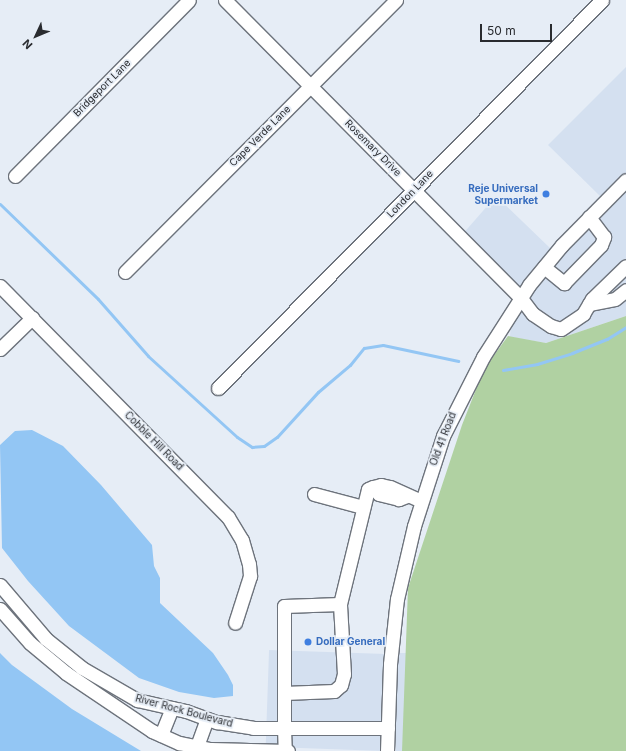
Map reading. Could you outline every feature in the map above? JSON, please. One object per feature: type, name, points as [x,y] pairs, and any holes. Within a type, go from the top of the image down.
[{"type":"street","name":"Bridgeport Lane","points":[[15,176],[189,0]]},
{"type":"street","name":"Rosemary Drive","points":[[225,0],[520,297],[531,313],[551,326],[561,329],[583,314],[590,304]]},
{"type":"street","name":"Cape Verde Lane","points":[[125,272],[396,0]]},
{"type":"street","name":"London Lane","points":[[218,388],[602,0]]},
{"type":"street","name":"Old 41 Road","points":[[387,751],[390,664],[397,599],[421,501],[454,412],[483,357],[520,297],[544,267],[589,217],[626,180]]},
{"type":"street","points":[[544,267],[564,283],[602,244],[604,237],[589,217]]},
{"type":"street","points":[[590,304],[626,266]]},
{"type":"street","name":"Cobble Hill Road","points":[[0,286],[218,506],[236,528],[246,552],[250,576],[235,623]]},
{"type":"street","points":[[590,304],[615,299],[626,290]]},
{"type":"street","points":[[0,349],[32,318]]},
{"type":"street","points":[[284,692],[334,691],[341,685],[344,674],[340,604],[368,489],[381,485],[390,487],[421,501]]},
{"type":"street","points":[[314,494],[363,507]]},
{"type":"street","name":"River Rock Boulevard","points":[[0,585],[46,639],[82,668],[137,700],[172,708],[207,719],[253,728],[388,728]]},
{"type":"street","points":[[285,751],[284,606],[340,604]]},
{"type":"street","name":"River Rock Boulevard","points":[[0,609],[30,643],[66,673],[161,735],[197,746],[288,751]]},
{"type":"street","points":[[161,735],[172,708]]},
{"type":"street","points":[[197,746],[207,719]]},
{"type":"shaded area","points":[[626,67],[626,173],[589,210],[512,300],[513,286],[461,236],[496,196],[550,248],[600,196],[548,145]]},
{"type":"shaded area","points":[[626,187],[626,316],[546,343],[510,337],[511,322],[525,300],[566,249]]},
{"type":"shaded area","points":[[269,650],[386,654],[383,751],[266,747]]},
{"type":"shaded area","points":[[396,653],[406,653],[406,751],[396,751]]},
{"type":"green space","points":[[626,316],[626,751],[402,751],[408,588],[462,425],[484,369],[508,336],[546,343]]},
{"type":"water","points":[[32,430],[63,446],[101,485],[152,545],[154,566],[160,578],[160,603],[213,653],[233,685],[233,696],[214,698],[179,692],[139,678],[69,626],[28,581],[2,548],[0,445],[15,431]]},
{"type":"water","points":[[0,653],[12,665],[72,709],[141,751],[0,751]]},
{"type":"waterway","points":[[0,204],[98,299],[148,356],[237,437],[252,447],[264,446],[277,437],[318,392],[350,365],[364,348],[383,345],[458,361]]},
{"type":"waterway","points":[[503,370],[537,364],[572,353],[607,339],[626,327]]},
{"type":"place","name":"Reje Universal Supermarket","points":[[546,194]]},
{"type":"place","name":"Dollar General","points":[[308,642]]}]
